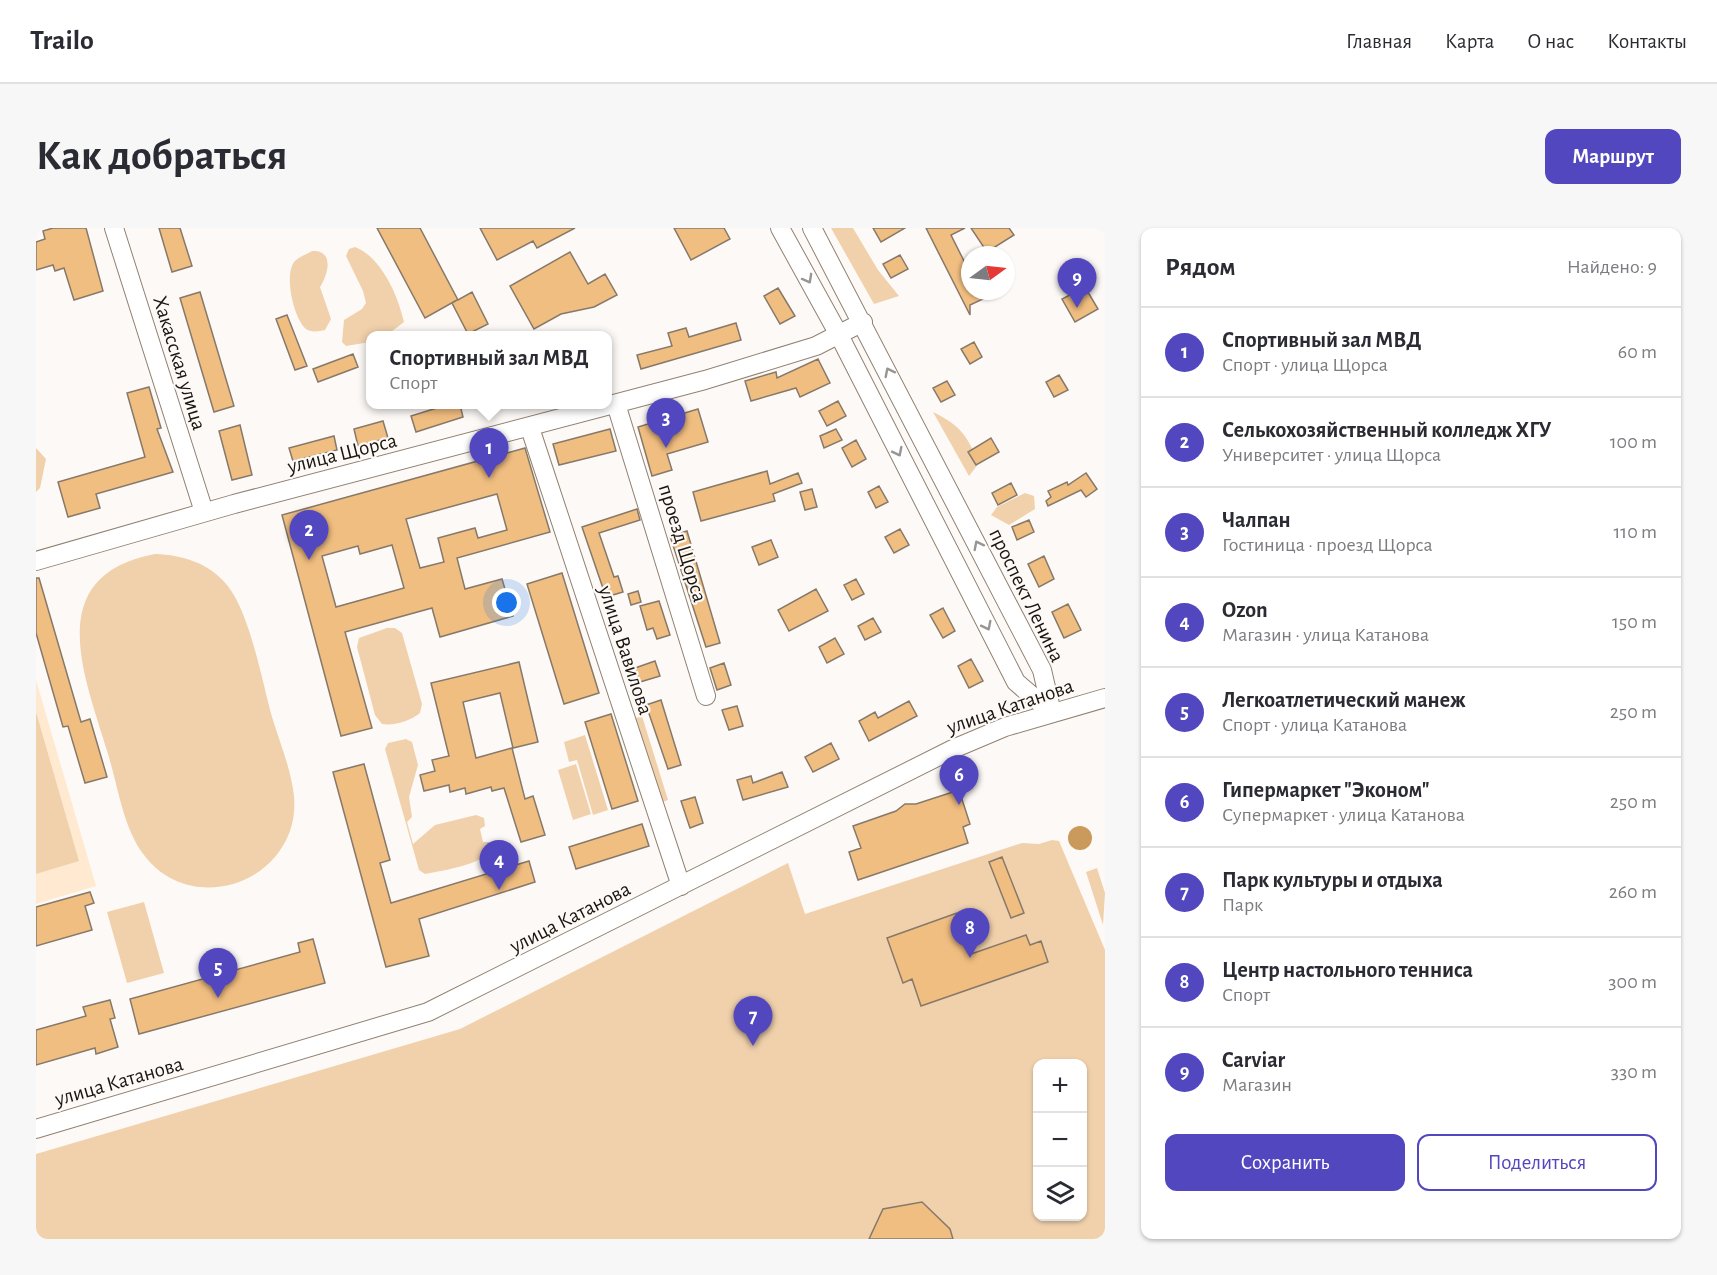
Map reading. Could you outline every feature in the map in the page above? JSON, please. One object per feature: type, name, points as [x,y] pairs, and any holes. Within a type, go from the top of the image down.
[{"type":"street","name":"Хакасская улица","points":[[114,228],[204,512]]},
{"type":"street","points":[[780,228],[839,335],[1016,682],[1052,713]]},
{"type":"street","name":"проспект Ленина","points":[[812,228],[863,322],[1042,670],[1052,713]]},
{"type":"street","name":"улица Щорса","points":[[612,405],[816,346],[863,322]]},
{"type":"street","name":"проезд Щорса","points":[[616,404],[706,696]]},
{"type":"street","name":"улица Щорса","points":[[36,561],[204,512],[598,409]]},
{"type":"street","name":"улица Вавилова","points":[[530,428],[681,886]]},
{"type":"street","name":"улица Катанова","points":[[36,1129],[428,1012],[953,748],[1005,727],[1105,698]]},
{"type":"shaded area","points":[[831,228],[853,228],[878,270],[899,296],[874,304]]},
{"type":"shaded area","points":[[355,247],[364,252],[380,268],[393,289],[404,322],[392,331],[366,331],[366,343],[346,346],[342,342],[344,320],[362,309],[366,303],[363,291],[346,256],[349,249]]},
{"type":"shaded area","points":[[312,251],[319,252],[327,259],[327,270],[320,287],[331,319],[325,330],[316,331],[306,329],[302,324],[294,307],[290,286],[290,276],[295,261]]},
{"type":"shaded area","points":[[933,412],[962,432],[970,445],[979,463],[969,476]]},
{"type":"shaded area","points":[[36,448],[46,459],[40,488],[36,492]]},
{"type":"shaded area","points":[[1025,493],[1034,496],[1035,509],[1009,525],[991,515],[997,507]]},
{"type":"shaded area","points":[[155,554],[185,558],[204,566],[220,577],[235,597],[249,630],[293,786],[294,814],[290,831],[279,852],[264,868],[245,880],[224,886],[202,887],[181,883],[161,872],[144,855],[137,844],[122,806],[83,664],[80,634],[83,607],[96,584],[119,566]]},
{"type":"shaded area","points":[[387,628],[395,628],[402,633],[422,704],[420,713],[407,721],[382,724],[375,715],[357,647],[359,638]]},
{"type":"shaded area","points":[[36,680],[96,886],[36,904]]},
{"type":"shaded area","points":[[36,712],[79,861],[36,874]]},
{"type":"shaded area","points":[[642,716],[668,800],[657,804],[630,720]]},
{"type":"shaded area","points":[[585,735],[608,810],[593,815],[577,760],[569,762],[564,742]]},
{"type":"shaded area","points":[[406,739],[412,742],[418,765],[409,797],[412,817],[407,822],[413,844],[435,825],[476,815],[484,818],[485,826],[480,829],[483,842],[492,842],[494,849],[488,855],[452,869],[425,874],[419,870],[385,749],[388,743]]},
{"type":"shaded area","points":[[576,764],[591,814],[573,820],[558,770]]},
{"type":"shaded area","points":[[1080,826],[1089,829],[1092,838],[1089,847],[1080,850],[1071,847],[1068,838],[1071,829]]},
{"type":"shaded area","points":[[1052,840],[1059,841],[1105,950],[1105,1239],[36,1239],[36,1154],[460,1029],[788,863],[805,914],[1022,843],[1039,844]]},
{"type":"shaded area","points":[[1097,868],[1105,893],[1103,925],[1086,872]]},
{"type":"shaded area","points":[[144,902],[164,973],[127,983],[107,912]]},
{"type":"building","points":[[53,228],[86,228],[103,291],[74,300],[64,268],[55,271],[53,265],[36,270],[36,242],[45,239],[43,231]]},
{"type":"building","points":[[159,228],[180,228],[192,266],[172,272]]},
{"type":"building","points":[[377,228],[420,228],[458,300],[472,292],[488,324],[474,331],[466,331],[452,303],[457,300],[425,318]]},
{"type":"building","points":[[480,228],[575,228],[537,248],[533,241],[497,260]]},
{"type":"building","points":[[674,228],[724,228],[730,239],[691,260]]},
{"type":"building","points":[[873,228],[905,228],[881,242]]},
{"type":"building","points":[[926,228],[965,228],[951,235],[961,255],[961,297]]},
{"type":"building","points":[[971,228],[1009,228],[1014,235],[997,246],[983,246]]},
{"type":"building","points":[[570,252],[588,284],[605,274],[617,295],[594,307],[561,314],[534,329],[510,286]]},
{"type":"building","points":[[900,255],[908,269],[891,278],[883,264]]},
{"type":"building","points":[[1085,287],[1098,309],[1075,322],[1062,299]]},
{"type":"building","points":[[778,288],[795,316],[780,324],[764,296]]},
{"type":"building","points":[[200,292],[234,406],[214,412],[180,298]]},
{"type":"building","points":[[962,300],[981,300],[970,305],[970,315]]},
{"type":"building","points":[[287,315],[307,366],[295,370],[276,319]]},
{"type":"building","points":[[736,323],[741,340],[641,369],[637,355],[672,346],[668,333],[686,328],[689,337]]},
{"type":"building","points":[[974,342],[982,357],[970,364],[961,349]]},
{"type":"building","points":[[353,354],[358,367],[318,382],[313,369]]},
{"type":"building","points":[[818,359],[830,383],[800,397],[796,388],[751,401],[745,381],[776,372],[777,378]]},
{"type":"building","points":[[1059,375],[1068,390],[1054,397],[1046,382]]},
{"type":"building","points":[[947,381],[955,395],[941,402],[933,388]]},
{"type":"building","points":[[149,387],[161,428],[157,429],[173,472],[96,494],[100,508],[68,517],[58,482],[145,457],[127,393]]},
{"type":"building","points":[[838,401],[846,416],[827,426],[819,411]]},
{"type":"building","points":[[434,409],[461,409],[463,417],[416,432],[411,416]]},
{"type":"building","points":[[698,409],[708,442],[667,454],[672,470],[652,476],[638,427]]},
{"type":"building","points":[[383,421],[388,438],[358,446],[354,429]]},
{"type":"building","points":[[240,425],[252,475],[232,480],[219,431]]},
{"type":"building","points":[[610,429],[616,451],[559,465],[553,444]]},
{"type":"building","points":[[836,429],[842,440],[824,448],[820,436]]},
{"type":"building","points":[[334,436],[337,450],[293,461],[289,448]]},
{"type":"building","points":[[991,438],[999,452],[976,465],[968,452]]},
{"type":"building","points":[[856,440],[866,459],[852,467],[842,448]]},
{"type":"building","points":[[525,448],[550,532],[457,558],[465,589],[502,579],[513,616],[440,637],[432,608],[345,632],[372,728],[341,736],[282,515]],"holes":[[[497,494],[507,530],[478,538],[475,528],[438,538],[444,562],[420,568],[406,519]],[[392,545],[404,588],[336,607],[322,556],[358,546],[360,554]]]},
{"type":"building","points":[[767,471],[770,484],[798,473],[802,483],[773,494],[775,501],[701,521],[693,492]]},
{"type":"building","points":[[1086,473],[1097,489],[1086,497],[1081,490],[1048,506],[1046,501],[1051,497],[1048,491],[1067,482],[1068,485]]},
{"type":"building","points":[[1011,483],[1017,495],[998,505],[992,493]]},
{"type":"building","points":[[879,486],[888,502],[876,508],[868,492]]},
{"type":"building","points":[[812,489],[817,507],[805,510],[800,492]]},
{"type":"building","points":[[637,509],[640,520],[599,533],[614,577],[618,576],[623,592],[606,597],[582,527]]},
{"type":"building","points":[[1029,520],[1034,532],[1017,540],[1012,527]]},
{"type":"building","points":[[900,529],[909,545],[894,553],[885,537]]},
{"type":"building","points":[[687,531],[720,643],[706,647],[670,536]]},
{"type":"building","points":[[771,540],[778,557],[759,565],[752,547]]},
{"type":"building","points":[[1044,556],[1054,579],[1039,587],[1028,564]]},
{"type":"building","points":[[562,573],[599,693],[564,704],[527,584]]},
{"type":"building","points":[[36,578],[39,578],[81,722],[90,719],[107,777],[85,783],[68,726],[63,727],[36,633]]},
{"type":"building","points":[[856,579],[864,594],[852,600],[844,585]]},
{"type":"building","points":[[816,589],[828,611],[789,631],[778,610]]},
{"type":"building","points":[[638,591],[641,602],[631,605],[628,594]]},
{"type":"building","points":[[659,601],[670,635],[657,639],[653,628],[647,630],[640,606]]},
{"type":"building","points":[[1068,604],[1081,630],[1064,638],[1052,612]]},
{"type":"building","points":[[943,608],[955,631],[943,638],[930,615]]},
{"type":"building","points":[[873,618],[881,632],[865,640],[858,626]]},
{"type":"building","points":[[835,638],[844,654],[827,663],[819,647]]},
{"type":"building","points":[[971,659],[983,681],[969,688],[958,666]]},
{"type":"building","points":[[655,661],[660,676],[640,682],[635,668]]},
{"type":"building","points":[[519,662],[538,742],[513,748],[500,693],[463,702],[476,758],[512,748],[525,799],[533,796],[545,835],[521,842],[504,788],[492,791],[491,787],[466,794],[465,788],[450,792],[449,785],[424,791],[420,775],[435,771],[432,760],[449,756],[431,683]]},
{"type":"building","points":[[724,663],[731,685],[717,690],[710,668]]},
{"type":"building","points":[[661,700],[681,765],[668,769],[646,705]]},
{"type":"building","points":[[909,701],[917,716],[869,741],[859,721],[875,712],[878,718]]},
{"type":"building","points":[[737,706],[743,726],[729,730],[722,710]]},
{"type":"building","points":[[611,714],[638,801],[612,809],[585,722]]},
{"type":"building","points":[[831,743],[839,759],[813,772],[805,757]]},
{"type":"building","points":[[364,764],[390,860],[380,863],[391,903],[529,861],[535,882],[419,919],[429,956],[386,967],[333,772]]},
{"type":"building","points":[[782,772],[788,787],[743,800],[737,780],[751,776],[753,783]]},
{"type":"building","points":[[959,790],[970,824],[963,827],[968,843],[858,880],[849,852],[861,848],[853,826],[896,811],[905,804],[916,804]]},
{"type":"building","points":[[695,797],[703,823],[690,828],[681,801]]},
{"type":"building","points":[[642,824],[649,846],[576,869],[569,847]]},
{"type":"building","points":[[1002,857],[1024,913],[1011,918],[989,862]]},
{"type":"building","points":[[90,892],[94,903],[85,906],[92,930],[36,946],[36,907]]},
{"type":"building","points":[[957,913],[971,954],[1026,935],[1030,945],[1041,941],[1048,962],[921,1006],[912,979],[903,983],[887,938]]},
{"type":"building","points":[[313,939],[325,983],[139,1034],[130,999],[300,952],[298,943]]},
{"type":"building","points":[[110,1000],[115,1018],[110,1019],[118,1047],[96,1054],[95,1048],[36,1065],[36,1030],[86,1016],[83,1007]]},
{"type":"building","points":[[922,1202],[950,1229],[953,1239],[869,1239],[883,1209]]},
{"type":"place","name":"Carviar","points":[[1077,308]]},
{"type":"place","name":"Чалпан","points":[[666,448]]},
{"type":"place","name":"Спортивный зал МВД","points":[[489,478]]},
{"type":"place","name":"Селькохозяйственный колледж ХГУ","points":[[309,560]]},
{"type":"place","name":"Гипермаркет \"Эконом\"","points":[[959,805]]},
{"type":"place","name":"Ozon","points":[[499,890]]},
{"type":"place","name":"Центр настольного тенниса","points":[[970,958]]},
{"type":"place","name":"Легкоатлетический манеж","points":[[218,998]]},
{"type":"place","name":"Парк культуры и отдыха","points":[[753,1046]]}]
